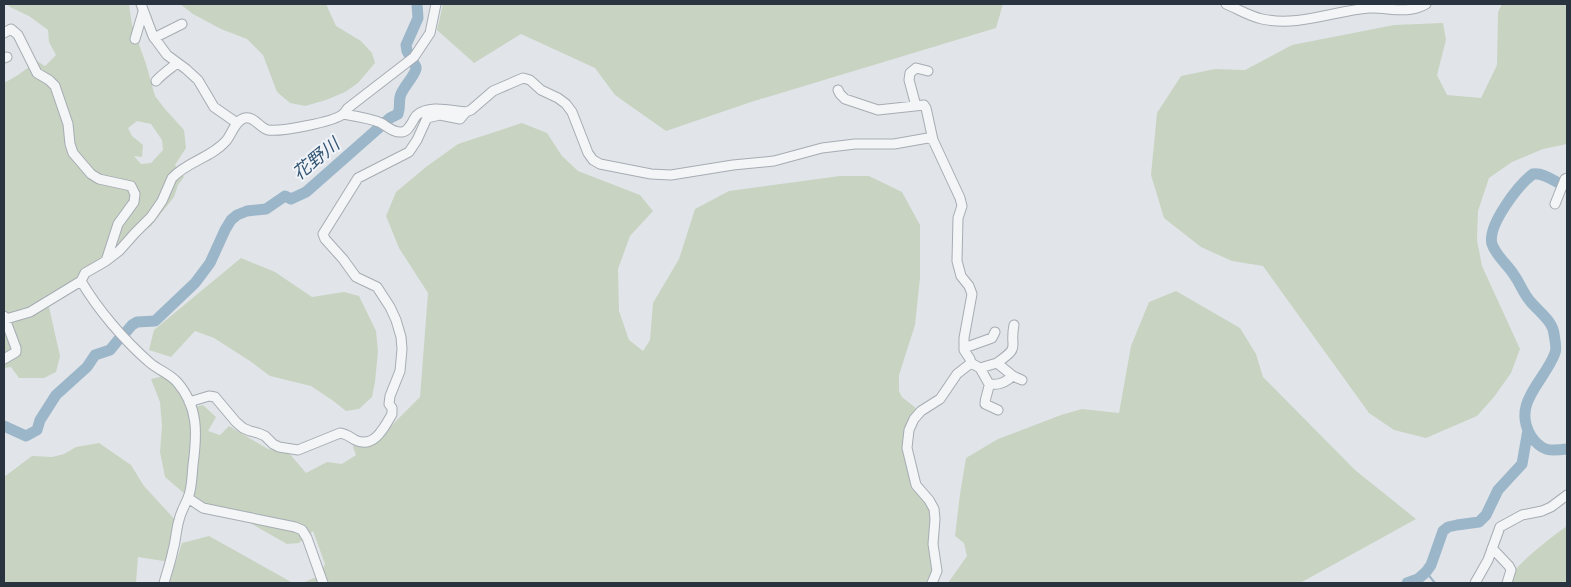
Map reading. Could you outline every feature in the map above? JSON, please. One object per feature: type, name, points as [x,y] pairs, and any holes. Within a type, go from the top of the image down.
[{"type":"street","points":[[4,359],[16,352],[5,318],[30,312],[81,280],[85,273],[119,251],[154,213],[176,174],[194,161],[211,154],[226,141],[237,123],[244,118],[250,118],[266,130],[280,131],[324,122],[343,114],[348,108],[414,57],[430,33],[436,4]]},
{"type":"street","points":[[1226,4],[1260,18],[1283,21],[1368,8],[1408,10],[1426,4]]},
{"type":"street","points":[[142,8],[154,38],[167,55],[198,80],[214,107],[237,123]]},
{"type":"street","points":[[135,39],[142,8]]},
{"type":"street","points":[[154,38],[182,24]]},
{"type":"street","points":[[4,33],[11,29],[18,35],[37,73],[55,86],[68,124],[73,153],[99,179],[129,185],[134,191],[134,202],[118,224],[106,261]]},
{"type":"street","points":[[156,81],[177,63]]},
{"type":"street","points":[[916,106],[909,80],[910,72],[916,68],[928,72]]},
{"type":"street","points":[[189,402],[209,396],[215,397],[243,428],[265,436],[273,444],[284,448],[298,450],[340,433],[364,442],[370,442],[377,437],[392,414],[389,401],[400,371],[401,337],[390,307],[377,287],[356,277],[343,259],[325,240],[323,234],[358,178],[409,152],[427,118],[440,115],[460,119],[493,90],[523,78],[530,80],[541,90],[566,104],[572,112],[588,153],[593,160],[600,164],[661,175],[774,161],[828,147],[855,144],[894,144],[928,138],[933,140]]},
{"type":"street","points":[[838,90],[845,99],[878,110],[916,106],[924,106],[926,108],[933,140],[962,206],[958,218],[957,260],[961,276],[969,286],[972,294],[964,348],[971,363],[980,368],[989,384],[989,389],[985,396],[986,404],[998,410]]},
{"type":"street","points":[[343,114],[379,122],[397,132],[406,130],[416,116],[429,110],[443,109],[466,112]]},
{"type":"street","points":[[1555,204],[1564,183]]},
{"type":"street","points":[[81,280],[93,301],[143,357],[177,382],[189,402],[194,418],[197,432],[188,498],[178,521],[173,551],[164,583]]},
{"type":"street","points":[[980,368],[997,363],[1012,352],[1014,347],[1012,336],[1014,325]]},
{"type":"street","points":[[964,348],[992,338],[995,332]]},
{"type":"street","points":[[932,583],[937,570],[933,544],[936,519],[934,509],[929,500],[916,485],[907,448],[909,430],[914,419],[940,399],[958,374],[971,363]]},
{"type":"street","points":[[997,363],[1013,376],[1022,380]]},
{"type":"street","points":[[989,384],[996,385],[1009,379]]},
{"type":"street","points":[[1475,583],[1484,568],[1500,527],[1522,515],[1542,511],[1567,495]]},
{"type":"street","points":[[188,498],[203,508],[302,530],[310,544],[323,583]]},
{"type":"street","points":[[1492,548],[1511,570],[1507,583]]},
{"type":"green space","points":[[7,4],[129,4],[132,25],[155,96],[184,130],[186,148],[175,165],[184,177],[178,185],[174,197],[151,226],[47,298],[60,356],[56,372],[44,378],[19,378],[11,367],[4,368],[4,83],[37,61],[45,66],[56,55],[49,42],[48,30],[29,16]],"holes":[[[137,121],[151,124],[162,140],[163,150],[151,163],[141,164],[134,156],[142,157],[143,145],[132,136],[128,128]]]},
{"type":"green space","points":[[180,4],[326,4],[336,26],[361,41],[372,53],[375,63],[358,83],[345,92],[305,106],[290,103],[277,92],[263,55],[247,39],[221,29],[193,14]]},
{"type":"green space","points":[[443,4],[1003,4],[996,28],[751,102],[666,131],[615,95],[595,68],[521,34],[474,63],[437,30]]},
{"type":"green space","points":[[1502,4],[1567,4],[1567,144],[1543,149],[1512,162],[1489,178],[1478,211],[1477,240],[1482,266],[1520,349],[1511,373],[1494,397],[1477,416],[1426,438],[1394,430],[1369,413],[1263,266],[1232,261],[1201,247],[1164,218],[1151,175],[1157,113],[1181,76],[1215,69],[1245,70],[1292,45],[1394,25],[1443,23],[1446,40],[1437,75],[1447,95],[1481,98],[1497,65],[1498,12]]},
{"type":"green space","points":[[522,123],[547,133],[562,156],[578,171],[640,195],[653,211],[630,236],[618,269],[619,311],[629,340],[643,351],[650,340],[653,303],[679,259],[695,209],[729,191],[840,176],[869,176],[902,192],[920,225],[920,278],[915,325],[899,375],[899,391],[902,397],[917,409],[909,423],[905,438],[926,501],[932,513],[933,571],[928,583],[302,583],[319,576],[325,564],[313,531],[299,543],[287,544],[238,516],[192,500],[165,477],[160,452],[162,426],[160,402],[151,379],[168,375],[195,407],[203,405],[216,417],[208,431],[220,435],[229,426],[268,449],[289,453],[306,473],[327,462],[342,464],[356,455],[353,447],[356,442],[379,438],[420,397],[428,293],[399,248],[386,216],[396,192],[458,144]]},
{"type":"green space","points":[[241,258],[275,272],[312,297],[344,292],[359,296],[376,331],[378,351],[372,397],[359,409],[346,411],[311,386],[270,376],[214,338],[195,331],[171,357],[149,350],[154,330]]},
{"type":"green space","points":[[1176,291],[1240,328],[1256,354],[1263,377],[1355,470],[1416,519],[1300,583],[948,583],[967,556],[964,543],[955,536],[966,458],[998,439],[1061,415],[1082,409],[1119,413],[1131,346],[1149,302]]},
{"type":"green space","points":[[99,443],[131,465],[144,486],[178,523],[170,562],[138,557],[136,583],[4,583],[4,477],[32,456],[52,457],[64,454],[76,447]]},
{"type":"green space","points":[[1567,526],[1567,583],[1512,583],[1510,575],[1516,568]]},
{"type":"green space","points":[[209,536],[293,583],[169,583],[182,543]]},
{"type":"waterway","name":"花野川","points":[[126,332],[137,322],[155,321],[195,283],[210,263],[231,220],[237,215],[247,211],[266,209],[285,196],[291,199],[306,192],[390,118],[398,114],[401,94],[416,69],[406,45],[418,18],[417,4]]},
{"type":"waterway","points":[[1567,187],[1546,176],[1533,174],[1505,206],[1494,227],[1492,236],[1492,244],[1496,252],[1516,278],[1528,298],[1548,320],[1554,334],[1555,353],[1527,403],[1525,413],[1526,424],[1531,436],[1543,448],[1551,450],[1567,449]]},
{"type":"waterway","name":"花野川","points":[[4,426],[26,436],[37,430],[40,420],[56,395],[87,367],[95,355],[110,350],[119,339]]},
{"type":"waterway","points":[[1407,583],[1418,579],[1431,565],[1443,531],[1448,527],[1479,522],[1486,515],[1498,490],[1522,464],[1528,430]]},
{"type":"waterway","points":[[1426,572],[1435,583]]}]
